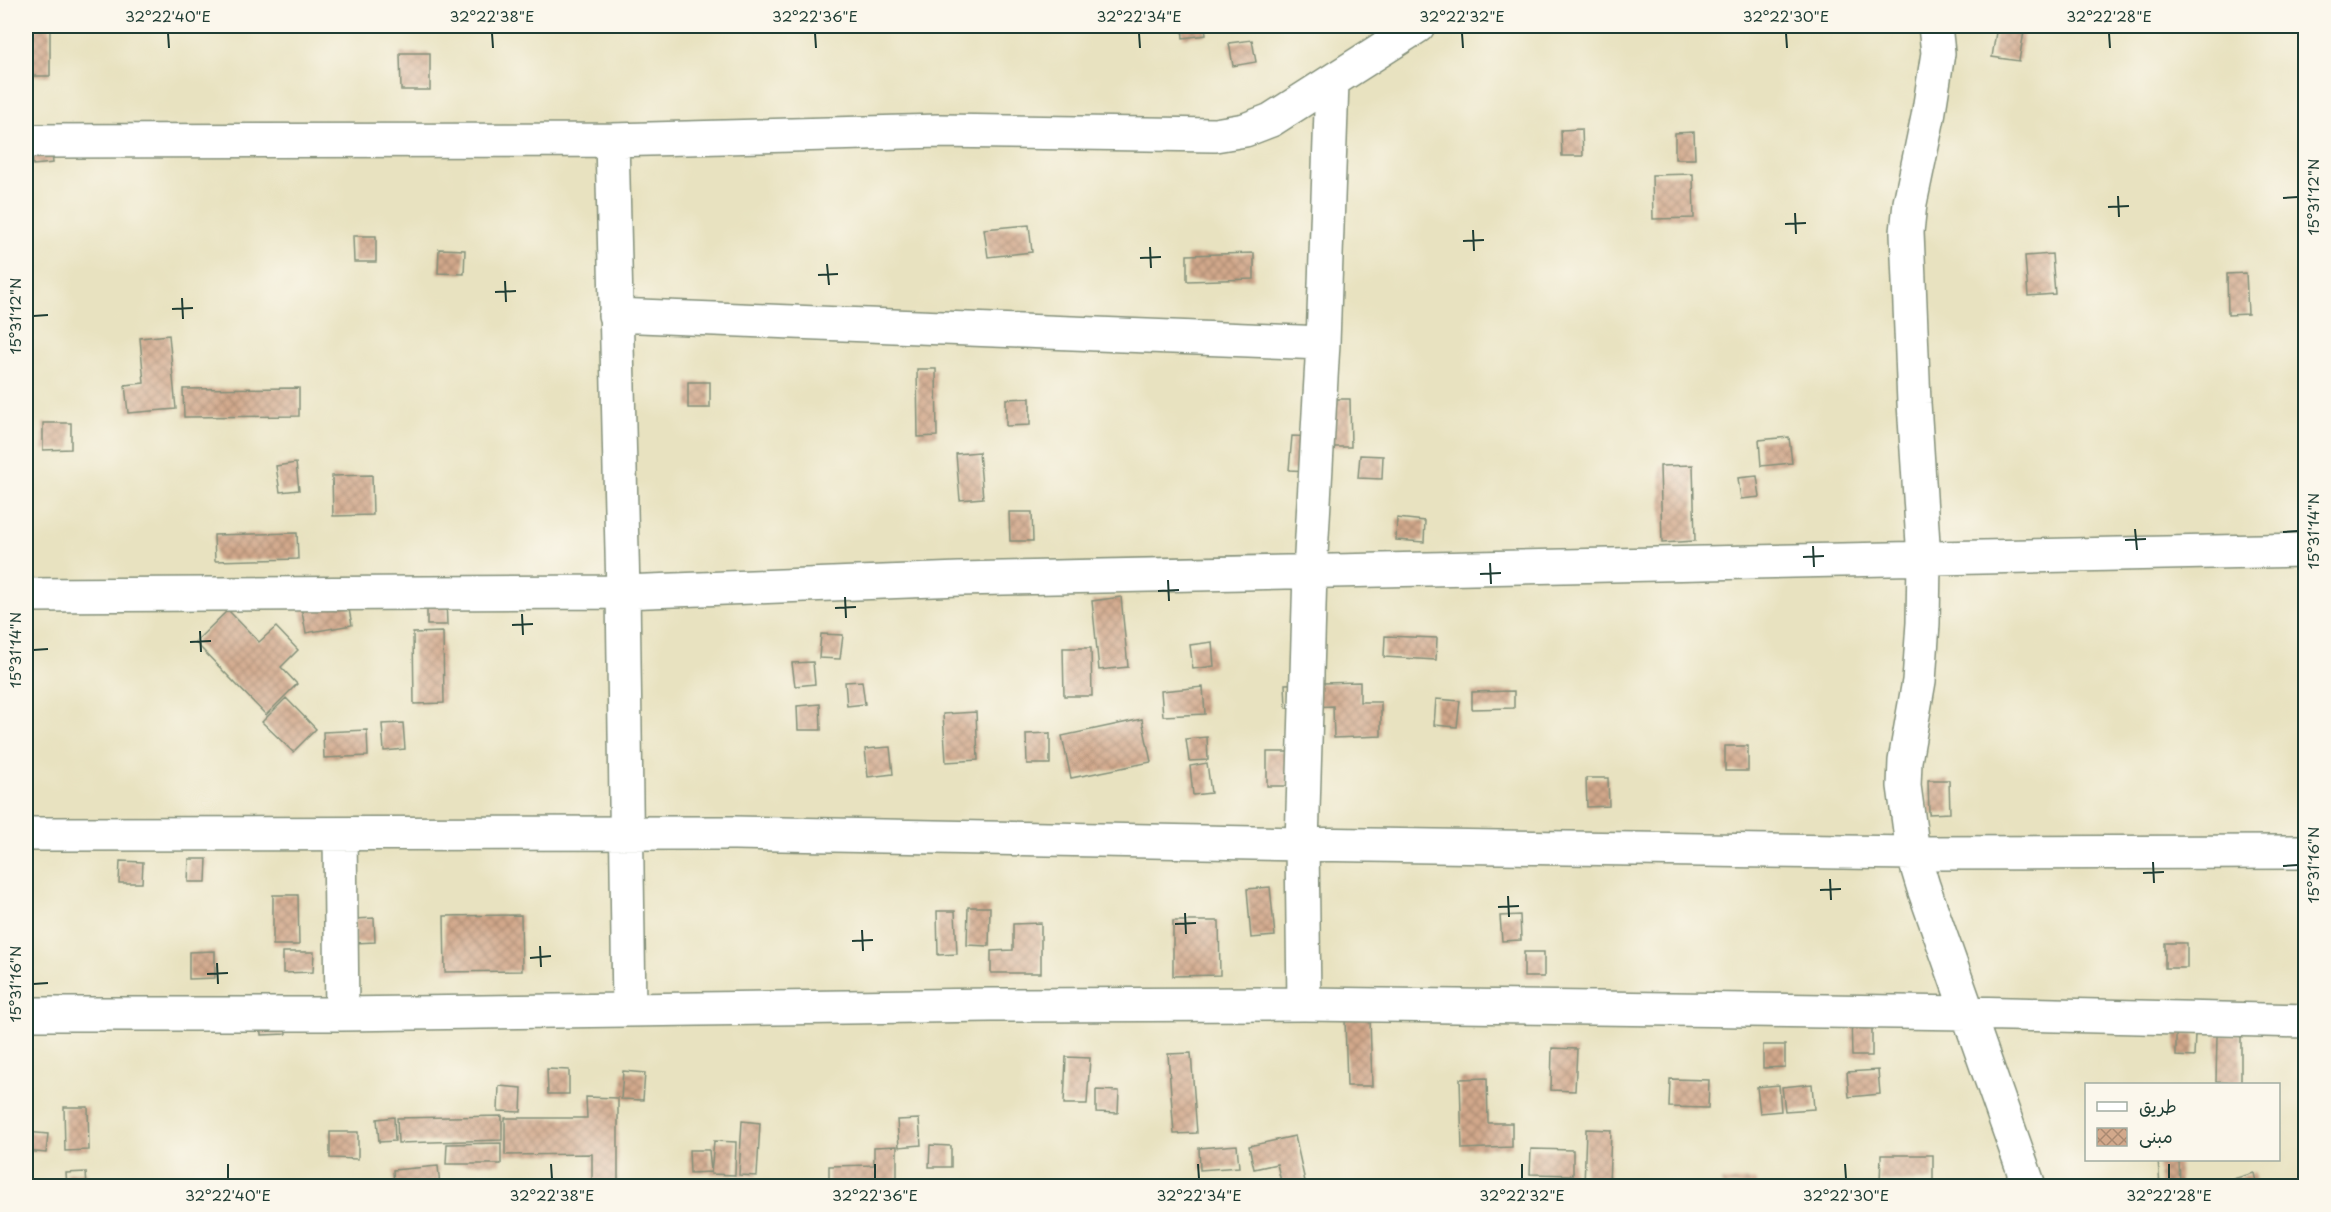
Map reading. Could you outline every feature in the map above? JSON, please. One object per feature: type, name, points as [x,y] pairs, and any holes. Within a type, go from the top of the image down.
[{"type":"street","points":[[26,141],[612,140],[940,130],[1215,135],[1245,130],[1271,120],[1418,26]]},
{"type":"street","points":[[1935,26],[1938,53],[1928,117],[1910,203],[1907,232],[1914,403],[1924,559],[1919,681],[1904,777],[1913,853],[2030,1186]]},
{"type":"street","points":[[1304,1004],[1302,844],[1310,572],[1323,344],[1332,82]]},
{"type":"street","points":[[612,140],[623,592],[629,1009]]},
{"type":"street","points":[[615,315],[1323,344]]},
{"type":"street","points":[[26,595],[623,592],[960,579],[2306,550]]},
{"type":"street","points":[[26,834],[746,833],[1913,853],[2306,852]]},
{"type":"street","points":[[340,834],[342,1014]]},
{"type":"street","points":[[26,1014],[342,1014],[629,1009],[1304,1004],[1968,1013],[2306,1021]]},
{"type":"building","points":[[437,26],[485,26],[485,28],[437,29]]},
{"type":"building","points":[[1182,26],[1205,26],[1206,35],[1183,38]]},
{"type":"building","points":[[1997,26],[2025,26],[2019,61],[1992,57]]},
{"type":"building","points":[[50,27],[50,76],[29,76],[28,28]]},
{"type":"building","points":[[1252,40],[1256,62],[1233,66],[1229,43]]},
{"type":"building","points":[[400,53],[430,53],[430,90],[401,90]]},
{"type":"building","points":[[1582,129],[1583,156],[1562,156],[1561,130]]},
{"type":"building","points":[[1694,132],[1695,159],[1675,159],[1675,133]]},
{"type":"building","points":[[50,139],[53,163],[33,165],[31,141]]},
{"type":"building","points":[[1693,174],[1694,218],[1653,219],[1652,175]]},
{"type":"building","points":[[1029,225],[1032,252],[988,257],[984,229]]},
{"type":"building","points":[[353,236],[376,236],[376,262],[354,262]]},
{"type":"building","points":[[439,249],[465,250],[464,274],[438,273]]},
{"type":"building","points":[[1254,253],[1254,279],[1187,281],[1187,255]]},
{"type":"building","points":[[2052,254],[2055,294],[2028,296],[2025,256]]},
{"type":"building","points":[[2246,273],[2248,314],[2228,315],[2227,274]]},
{"type":"building","points":[[169,335],[176,409],[128,413],[125,385],[144,383],[140,338]]},
{"type":"building","points":[[917,369],[936,369],[937,436],[918,437]]},
{"type":"building","points":[[688,382],[710,382],[710,408],[688,408]]},
{"type":"building","points":[[299,388],[299,416],[184,417],[183,389]]},
{"type":"building","points":[[1030,398],[1030,425],[1006,426],[1006,399]]},
{"type":"building","points":[[1332,399],[1350,399],[1351,447],[1332,447]]},
{"type":"building","points":[[43,423],[71,423],[71,449],[43,450]]},
{"type":"building","points":[[1292,436],[1313,437],[1310,471],[1289,470]]},
{"type":"building","points":[[1789,437],[1792,463],[1761,466],[1759,440]]},
{"type":"building","points":[[979,452],[983,498],[960,500],[956,454]]},
{"type":"building","points":[[1360,455],[1383,456],[1382,479],[1358,478]]},
{"type":"building","points":[[296,463],[299,490],[280,492],[276,466]]},
{"type":"building","points":[[1693,465],[1695,541],[1662,543],[1660,466]]},
{"type":"building","points":[[372,475],[373,515],[333,516],[332,476]]},
{"type":"building","points":[[1757,476],[1760,497],[1741,499],[1738,478]]},
{"type":"building","points":[[1009,512],[1032,512],[1033,541],[1010,541]]},
{"type":"building","points":[[1397,518],[1425,521],[1424,542],[1396,540]]},
{"type":"building","points":[[297,533],[298,559],[215,561],[214,535]]},
{"type":"building","points":[[1121,597],[1128,667],[1099,670],[1092,601]]},
{"type":"building","points":[[446,598],[447,625],[427,625],[427,599]]},
{"type":"building","points":[[347,599],[352,625],[306,633],[301,607]]},
{"type":"building","points":[[228,610],[259,642],[276,627],[298,650],[281,667],[297,684],[266,715],[195,642]]},
{"type":"building","points":[[443,632],[444,703],[414,704],[413,633]]},
{"type":"building","points":[[821,634],[843,635],[840,659],[819,658]]},
{"type":"building","points":[[1385,636],[1437,638],[1436,660],[1384,657]]},
{"type":"building","points":[[1212,642],[1214,666],[1193,669],[1190,645]]},
{"type":"building","points":[[1063,648],[1091,648],[1092,696],[1064,696]]},
{"type":"building","points":[[813,662],[815,684],[795,686],[792,663]]},
{"type":"building","points":[[862,681],[865,704],[847,706],[845,682]]},
{"type":"building","points":[[1360,682],[1360,702],[1381,702],[1381,736],[1334,738],[1333,706],[1286,708],[1285,684]]},
{"type":"building","points":[[1203,687],[1205,714],[1163,716],[1161,691]]},
{"type":"building","points":[[1514,691],[1514,708],[1472,709],[1472,692]]},
{"type":"building","points":[[286,698],[316,729],[293,752],[262,722]]},
{"type":"building","points":[[1436,699],[1460,701],[1457,727],[1434,725]]},
{"type":"building","points":[[820,704],[821,730],[798,730],[797,706]]},
{"type":"building","points":[[976,712],[978,760],[946,762],[943,714]]},
{"type":"building","points":[[1142,719],[1151,762],[1071,778],[1062,736]]},
{"type":"building","points":[[403,723],[405,749],[384,751],[382,724]]},
{"type":"building","points":[[367,730],[368,756],[324,758],[323,732]]},
{"type":"building","points":[[1050,733],[1050,764],[1027,764],[1026,734]]},
{"type":"building","points":[[1207,737],[1208,760],[1189,761],[1186,739]]},
{"type":"building","points":[[1725,746],[1748,746],[1748,771],[1725,771]]},
{"type":"building","points":[[890,747],[893,774],[868,777],[865,749]]},
{"type":"building","points":[[1267,752],[1288,752],[1288,786],[1267,786]]},
{"type":"building","points":[[1207,763],[1211,793],[1193,795],[1190,766]]},
{"type":"building","points":[[1586,778],[1608,778],[1609,806],[1587,807]]},
{"type":"building","points":[[1928,780],[1949,780],[1950,813],[1929,814]]},
{"type":"building","points":[[189,859],[207,859],[206,882],[188,882]]},
{"type":"building","points":[[120,861],[143,862],[142,883],[119,883]]},
{"type":"building","points":[[1270,887],[1275,936],[1251,938],[1247,889]]},
{"type":"building","points":[[273,895],[298,895],[299,945],[273,945]]},
{"type":"building","points":[[968,907],[990,907],[989,946],[967,945]]},
{"type":"building","points":[[937,911],[955,911],[957,954],[938,955]]},
{"type":"building","points":[[521,915],[522,971],[445,972],[444,916]]},
{"type":"building","points":[[1520,915],[1521,940],[1502,941],[1500,916]]},
{"type":"building","points":[[374,918],[375,942],[355,943],[354,919]]},
{"type":"building","points":[[1173,921],[1219,921],[1220,975],[1173,976]]},
{"type":"building","points":[[1041,923],[1041,973],[991,973],[991,951],[1013,950],[1013,924]]},
{"type":"building","points":[[2165,943],[2187,943],[2187,968],[2165,968]]},
{"type":"building","points":[[215,951],[215,978],[189,979],[189,952]]},
{"type":"building","points":[[283,952],[314,952],[313,972],[283,973]]},
{"type":"building","points":[[1524,952],[1544,952],[1544,977],[1524,977]]},
{"type":"building","points":[[260,1016],[285,1016],[286,1034],[261,1035]]},
{"type":"building","points":[[1851,1016],[1872,1016],[1872,1056],[1852,1056]]},
{"type":"building","points":[[1370,1018],[1372,1086],[1347,1086],[1345,1019]]},
{"type":"building","points":[[2176,1033],[2195,1034],[2194,1057],[2176,1056]]},
{"type":"building","points":[[2217,1035],[2241,1035],[2241,1083],[2216,1082]]},
{"type":"building","points":[[1763,1045],[1785,1045],[1785,1067],[1763,1068]]},
{"type":"building","points":[[1552,1048],[1577,1049],[1575,1091],[1551,1090]]},
{"type":"building","points":[[1191,1053],[1197,1133],[1174,1134],[1168,1054]]},
{"type":"building","points":[[1066,1057],[1090,1058],[1087,1104],[1064,1104]]},
{"type":"building","points":[[547,1069],[569,1070],[569,1094],[548,1094]]},
{"type":"building","points":[[1878,1070],[1880,1094],[1849,1097],[1847,1072]]},
{"type":"building","points":[[623,1071],[645,1073],[643,1100],[621,1099]]},
{"type":"building","points":[[1487,1078],[1488,1123],[1512,1123],[1512,1147],[1462,1149],[1460,1079]]},
{"type":"building","points":[[1670,1079],[1709,1080],[1708,1108],[1669,1107]]},
{"type":"building","points":[[1812,1084],[1814,1109],[1785,1111],[1782,1087]]},
{"type":"building","points":[[1779,1085],[1781,1111],[1760,1113],[1757,1087]]},
{"type":"building","points":[[499,1086],[522,1088],[521,1112],[498,1111]]},
{"type":"building","points":[[1096,1090],[1119,1091],[1118,1113],[1096,1112]]},
{"type":"building","points":[[586,1097],[618,1098],[618,1186],[592,1186],[592,1154],[505,1155],[505,1118],[587,1118]]},
{"type":"building","points":[[64,1107],[88,1107],[89,1150],[65,1151]]},
{"type":"building","points":[[502,1116],[502,1140],[398,1143],[397,1118]]},
{"type":"building","points":[[394,1117],[395,1141],[379,1142],[377,1119]]},
{"type":"building","points":[[919,1119],[921,1145],[899,1147],[897,1120]]},
{"type":"building","points":[[742,1121],[760,1123],[757,1176],[739,1175]]},
{"type":"building","points":[[1586,1129],[1611,1130],[1609,1186],[1584,1186]]},
{"type":"building","points":[[26,1132],[48,1134],[46,1153],[26,1151]]},
{"type":"building","points":[[330,1132],[358,1132],[358,1159],[330,1158]]},
{"type":"building","points":[[1295,1136],[1306,1186],[1282,1186],[1277,1164],[1254,1169],[1249,1146]]},
{"type":"building","points":[[714,1141],[736,1142],[735,1175],[711,1174]]},
{"type":"building","points":[[501,1143],[501,1164],[446,1164],[447,1144]]},
{"type":"building","points":[[930,1145],[951,1146],[951,1167],[929,1167]]},
{"type":"building","points":[[1237,1145],[1239,1167],[1200,1170],[1199,1148]]},
{"type":"building","points":[[897,1146],[897,1186],[829,1186],[829,1166],[874,1165],[874,1147]]},
{"type":"building","points":[[1531,1149],[1573,1150],[1573,1175],[1530,1174]]},
{"type":"building","points":[[689,1150],[709,1150],[711,1172],[690,1173]]},
{"type":"building","points":[[1881,1155],[1933,1155],[1933,1181],[1880,1182]]},
{"type":"building","points":[[2158,1161],[2179,1161],[2180,1186],[2160,1186]]},
{"type":"building","points":[[438,1166],[440,1186],[394,1186],[393,1170]]},
{"type":"building","points":[[86,1172],[87,1186],[67,1186],[66,1173]]},
{"type":"building","points":[[2254,1173],[2257,1186],[2235,1186],[2233,1179]]},
{"type":"building","points":[[1756,1180],[1756,1186],[1722,1186],[1721,1181]]},
{"type":"building","points":[[1543,1183],[1574,1183],[1574,1186],[1543,1186]]}]
